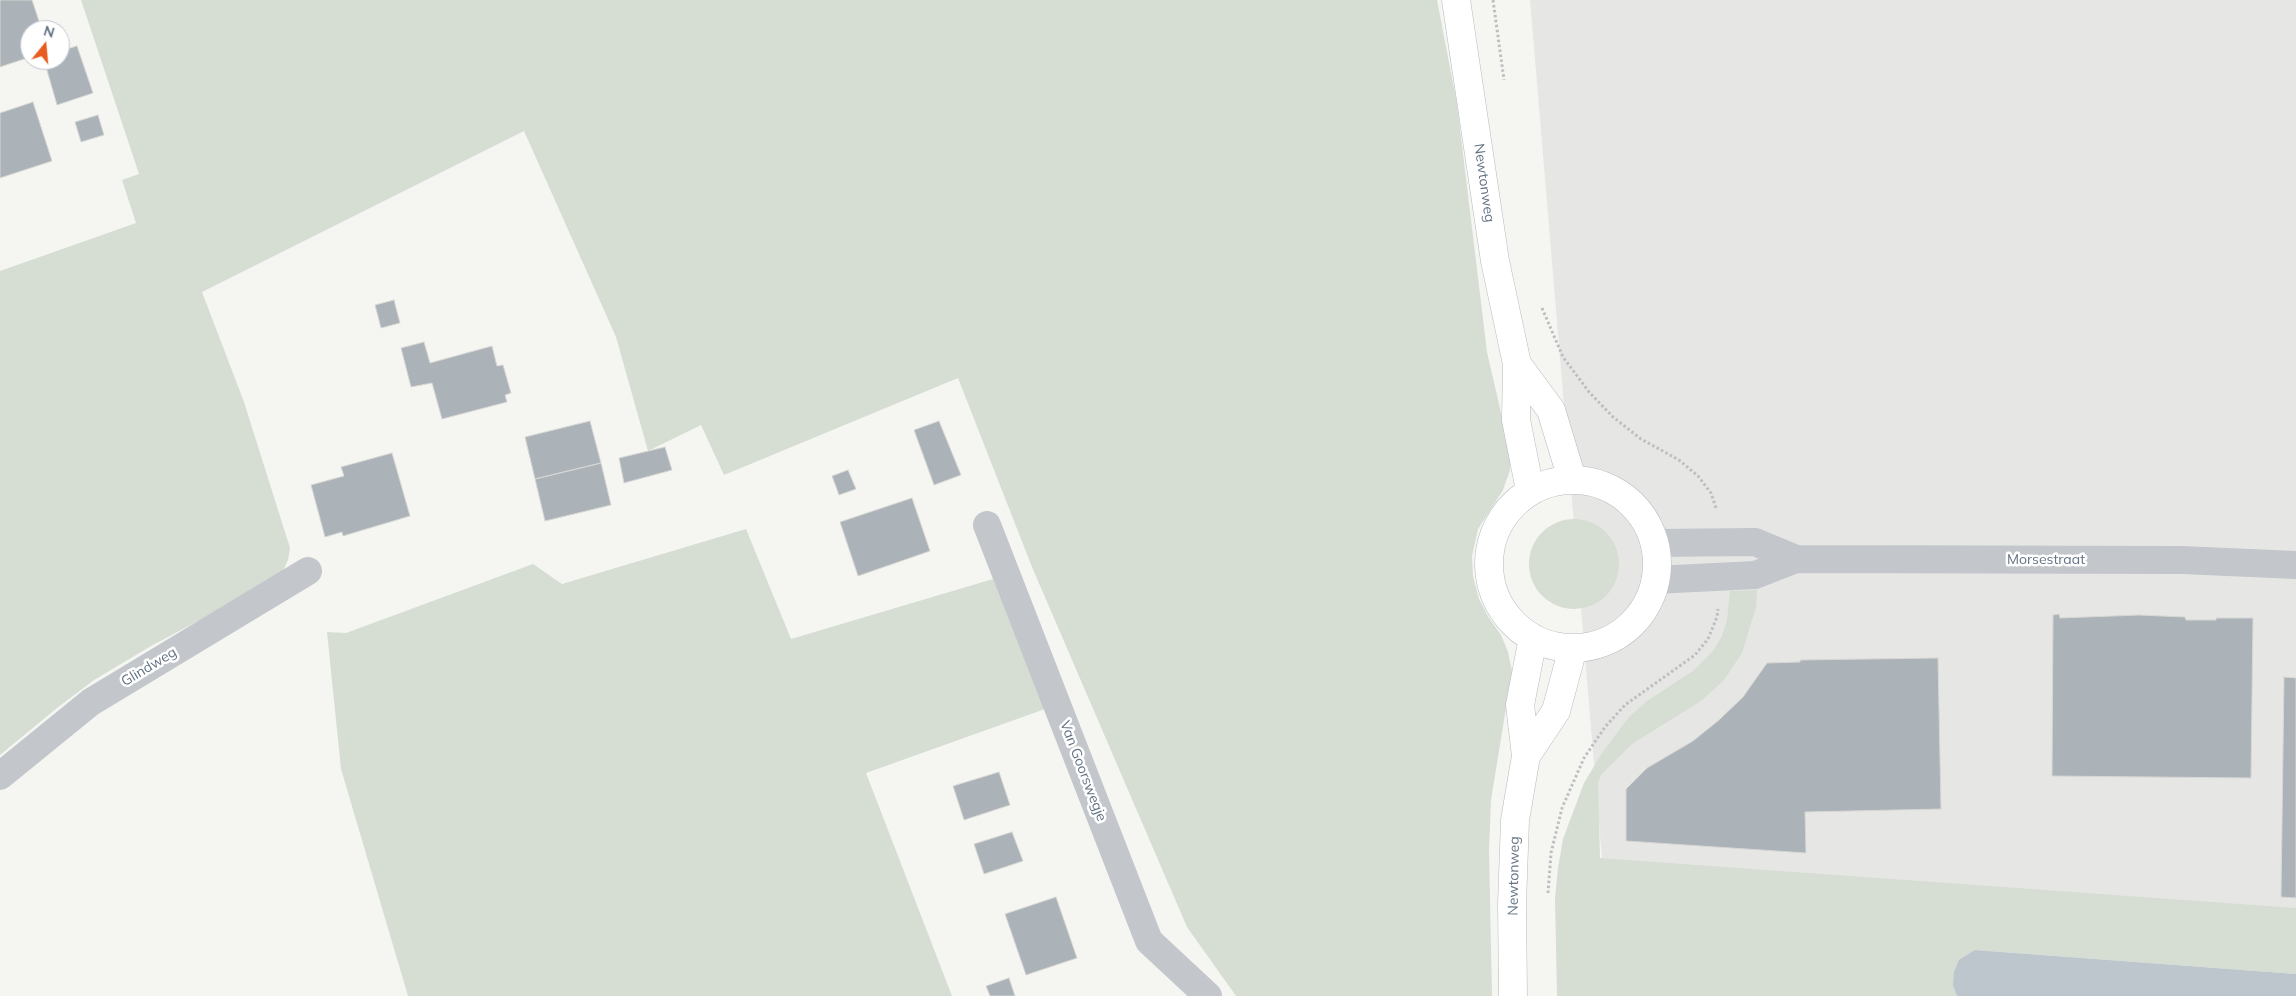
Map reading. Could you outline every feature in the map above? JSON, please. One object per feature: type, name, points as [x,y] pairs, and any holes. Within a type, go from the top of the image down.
[{"type":"main road","name":"Newtonweg","points":[[1456,0],[1495,261],[1517,364],[1516,420],[1530,490]]},
{"type":"main road","name":"Newtonweg","points":[[1517,364],[1551,410],[1572,479]]},
{"type":"main road","points":[[1572,479],[1600,484],[1624,497],[1643,517],[1654,543],[1657,561],[1655,580],[1648,601],[1639,614],[1617,636],[1596,645],[1573,648],[1552,646],[1533,638],[1509,620],[1494,594],[1488,565],[1492,536],[1507,510],[1530,490],[1550,482],[1572,479]]},
{"type":"main road","name":"Newtonweg","points":[[1514,996],[1512,904],[1515,820],[1526,756],[1520,705],[1533,638]]},
{"type":"main road","name":"Newtonweg","points":[[1526,756],[1556,711],[1573,648]]},
{"type":"street","name":"Van Goorswegje","points":[[987,525],[1149,940],[1208,996]]},
{"type":"street","name":"Morsestraat","points":[[1654,543],[1755,542],[1796,559]]},
{"type":"street","name":"Morsestraat","points":[[1655,580],[1755,575],[1796,559],[2182,560],[2296,565]]},
{"type":"street","name":"Glindweg","points":[[0,776],[91,702],[308,572]]},
{"type":"shaded area","points":[[81,0],[1437,0],[1457,104],[1487,352],[1510,452],[1510,470],[1503,490],[1478,529],[1472,556],[1473,576],[1479,599],[1501,635],[1508,652],[1512,671],[1491,800],[1489,850],[1492,996],[1236,996],[1187,927],[1032,567],[958,378],[724,475],[701,425],[648,451],[616,337],[524,131],[202,292],[244,402],[290,548],[288,560],[282,573],[247,595],[151,646],[94,680],[0,755],[0,271],[136,223],[122,180],[139,174]]},
{"type":"shaded area","points":[[1530,0],[2296,0],[2296,917],[1603,871]]},
{"type":"shaded area","points":[[1574,519],[1591,522],[1606,532],[1616,547],[1619,564],[1616,581],[1606,596],[1591,606],[1574,609],[1557,606],[1542,596],[1532,581],[1529,564],[1532,547],[1542,532],[1557,522]]},
{"type":"shaded area","points":[[746,529],[791,639],[993,579],[1045,709],[866,773],[952,996],[408,996],[341,769],[327,632],[346,633],[533,564],[562,584]]},
{"type":"shaded area","points":[[1757,590],[1756,607],[1742,653],[1724,680],[1701,701],[1632,744],[1601,775],[1598,783],[1600,858],[2296,908],[2296,974],[1975,950],[1953,986],[1957,996],[1557,996],[1555,898],[1558,868],[1563,839],[1584,783],[1602,753],[1629,717],[1647,701],[1693,671],[1713,651],[1722,636],[1727,620],[1730,591]]},
{"type":"shaded area","points":[[1975,950],[2296,974],[2296,996],[1957,996],[1953,986],[1954,972],[1959,960]]},
{"type":"building","points":[[0,0],[32,0],[39,20],[20,20],[20,60],[0,67]]},
{"type":"building","points":[[77,46],[93,93],[57,105],[47,70],[70,70],[70,48]]},
{"type":"building","points":[[33,102],[52,161],[0,178],[0,113]]},
{"type":"building","points":[[98,115],[104,135],[81,142],[75,122]]},
{"type":"building","points":[[394,300],[400,323],[381,328],[375,305]]},
{"type":"building","points":[[424,342],[430,363],[492,346],[497,366],[503,365],[511,393],[505,395],[507,402],[442,419],[432,383],[411,387],[401,348]]},
{"type":"building","points":[[590,421],[601,463],[535,479],[525,437]]},
{"type":"building","points":[[939,421],[961,475],[934,485],[914,430]]},
{"type":"building","points":[[665,447],[672,470],[624,483],[619,458]]},
{"type":"building","points":[[392,453],[410,516],[343,536],[342,532],[325,537],[311,485],[344,476],[341,467]]},
{"type":"building","points":[[601,463],[611,505],[545,521],[535,479]]},
{"type":"building","points":[[848,470],[856,489],[839,495],[832,476]]},
{"type":"building","points":[[912,498],[930,551],[858,576],[840,522]]},
{"type":"building","points":[[2059,614],[2060,618],[2139,615],[2185,617],[2186,620],[2253,618],[2251,778],[2052,776],[2053,615]]},
{"type":"building","points":[[1938,658],[1941,809],[1805,812],[1806,853],[1626,841],[1626,789],[1647,768],[1693,741],[1719,720],[1743,697],[1767,663],[1800,662],[1800,660]]},
{"type":"building","points":[[2284,677],[2296,678],[2296,898],[2281,897]]},
{"type":"building","points":[[999,772],[1010,805],[964,820],[953,786]]},
{"type":"building","points":[[1012,832],[1023,861],[984,874],[974,844]]},
{"type":"building","points":[[1056,897],[1077,958],[1026,975],[1005,914]]},
{"type":"building","points":[[1009,978],[1015,996],[990,996],[986,986]]}]
